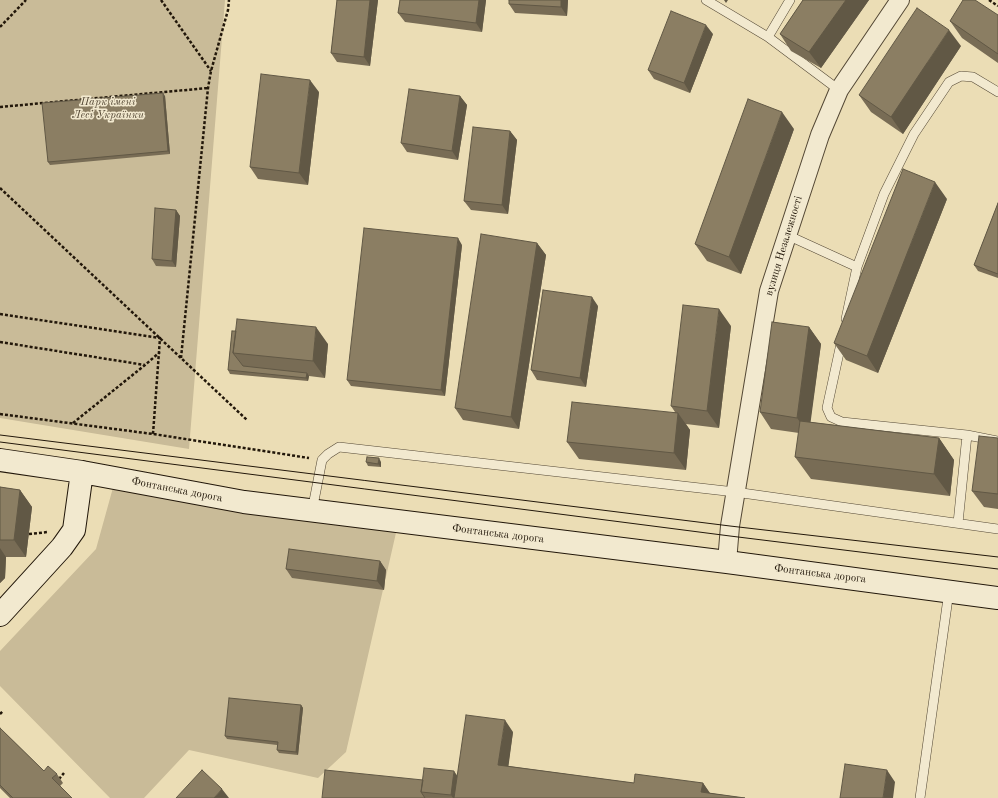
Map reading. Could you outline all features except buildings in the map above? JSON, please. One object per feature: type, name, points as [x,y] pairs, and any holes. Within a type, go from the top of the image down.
[{"type":"main road","name":"Фонтанська дорога","points":[[0,460],[82,472],[244,502],[727,562],[998,598]]},
{"type":"main road","points":[[0,615],[62,547],[74,530],[82,472]]},
{"type":"street","name":"вулиця Незалежності","points":[[727,562],[735,492],[769,292],[820,135],[839,90],[900,0]]},
{"type":"lane","points":[[706,0],[768,37],[839,90]]},
{"type":"lane","points":[[768,37],[790,0]]},
{"type":"lane","points":[[998,92],[973,77],[961,76],[949,82],[914,134],[884,194],[857,267],[827,408],[831,417],[842,422],[967,435],[998,441]]},
{"type":"lane","points":[[787,235],[857,267]]},
{"type":"lane","points":[[958,523],[967,435]]},
{"type":"lane","points":[[312,511],[322,460],[339,447],[735,492],[998,529]]},
{"type":"lane","points":[[920,798],[949,591]]},
{"type":"path","points":[[0,28],[26,0]]},
{"type":"path","points":[[161,0],[211,71]]},
{"type":"path","points":[[181,358],[208,88],[211,71],[230,0]]},
{"type":"path","points":[[989,0],[998,6]]},
{"type":"path","points":[[0,107],[208,88]]},
{"type":"path","points":[[0,188],[246,420]]},
{"type":"path","points":[[0,314],[160,338]]},
{"type":"path","points":[[153,434],[160,338]]},
{"type":"path","points":[[0,342],[145,365]]},
{"type":"path","points":[[73,423],[160,352]]},
{"type":"path","points":[[0,414],[153,434],[322,460]]},
{"type":"path","points":[[0,714],[3,711]]},
{"type":"path","points":[[59,779],[64,773]]},
{"type":"green space","name":"Парк імені Лесі Українки","points":[[0,0],[225,0],[189,449],[0,418]]},
{"type":"green space","points":[[114,484],[398,524],[346,752],[318,778],[189,750],[144,798],[110,798],[0,686],[0,651],[96,549]]},
{"type":"tram line","points":[[0,435],[730,526],[998,557]]},
{"type":"tram line","points":[[0,442],[998,569]]}]
